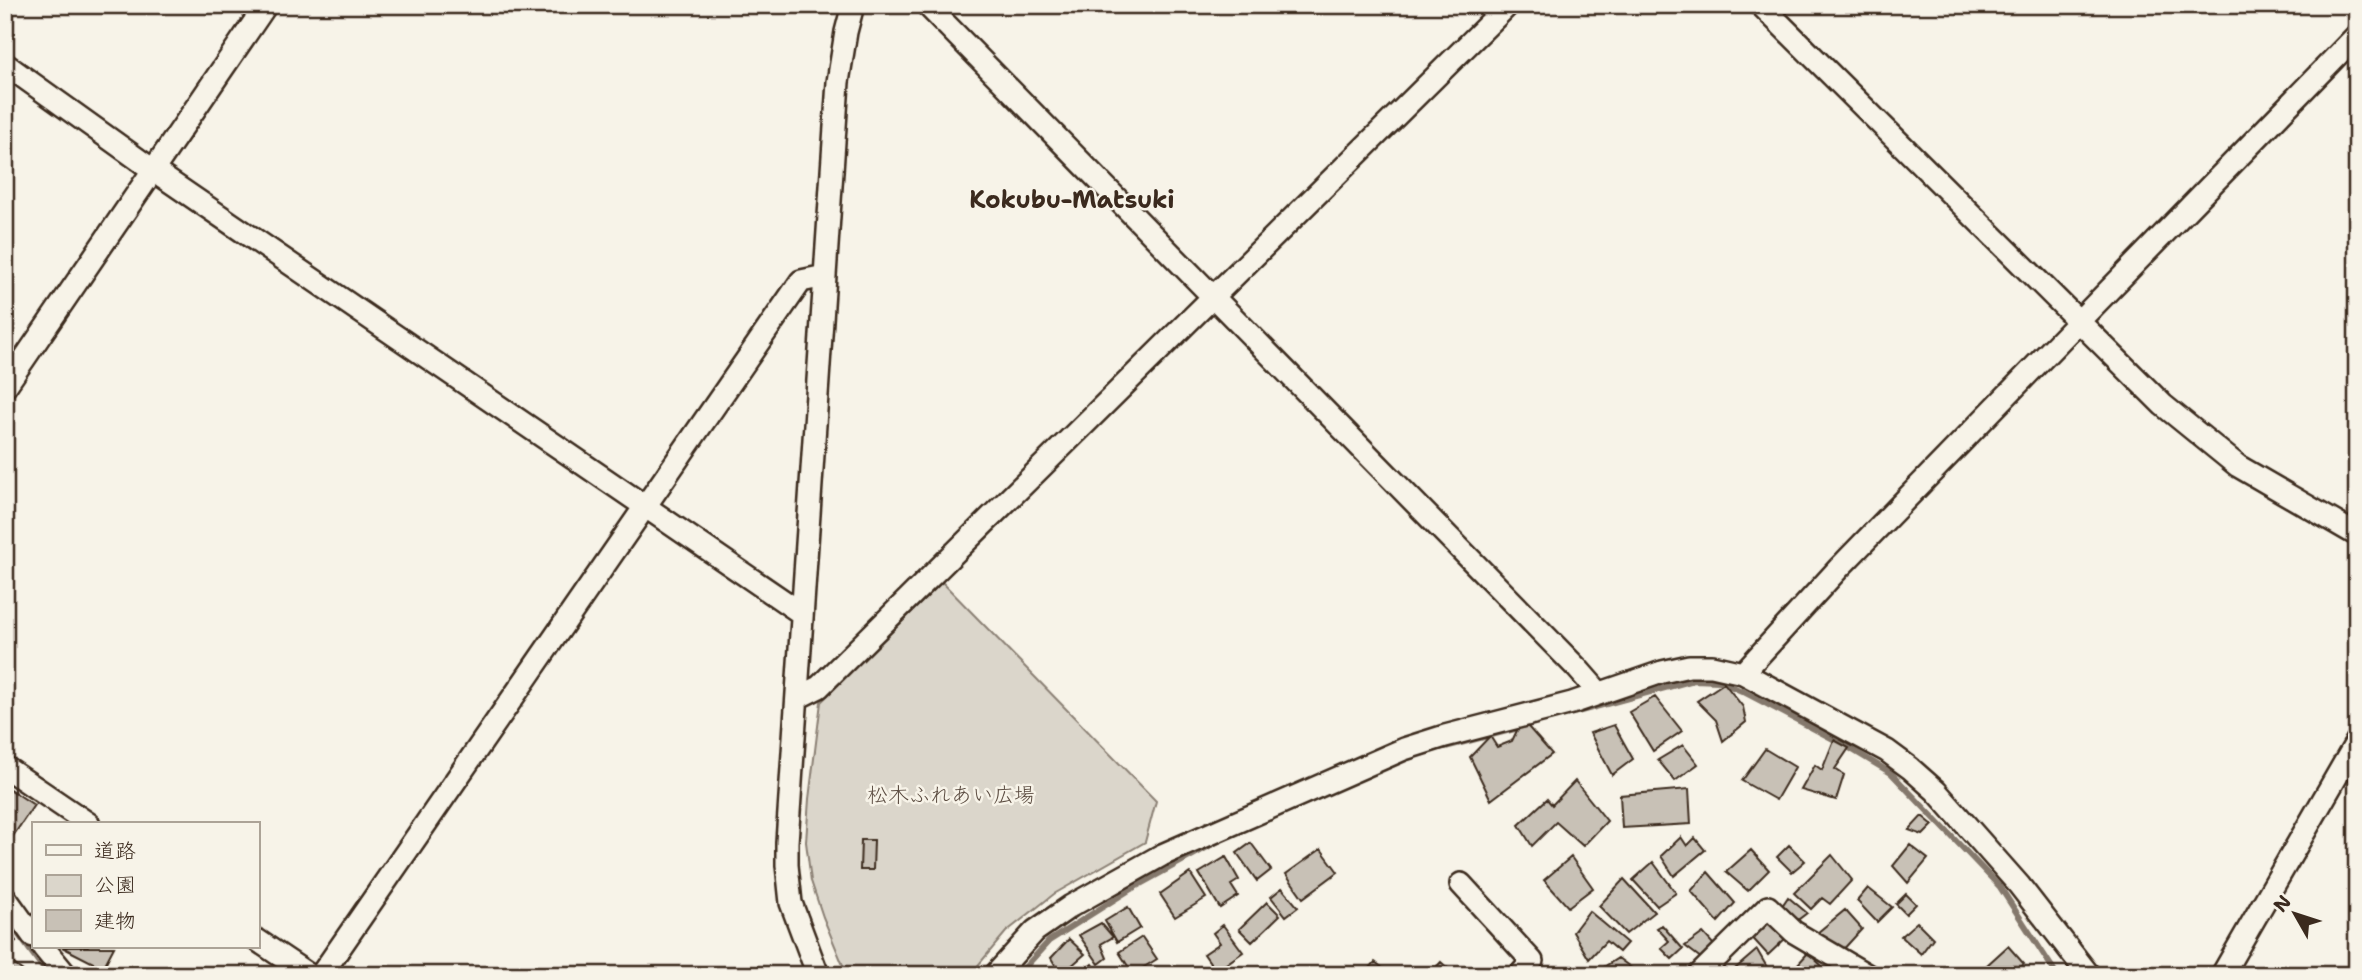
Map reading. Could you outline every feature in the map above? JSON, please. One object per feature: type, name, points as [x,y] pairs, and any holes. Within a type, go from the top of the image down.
[{"type":"street","points":[[5,387],[266,5]]},
{"type":"street","points":[[818,975],[791,903],[787,842],[838,82],[853,5]]},
{"type":"street","points":[[927,5],[1578,669],[1599,694]]},
{"type":"street","points":[[797,698],[819,687],[1508,5]]},
{"type":"street","points":[[1761,5],[2163,405],[2238,466],[2357,535]]},
{"type":"street","points":[[1743,673],[1839,568],[2357,35]]},
{"type":"street","points":[[5,64],[153,170],[801,612]]},
{"type":"street","points":[[321,975],[801,281],[825,276]]},
{"type":"street","points":[[995,975],[1035,931],[1071,906],[1162,855],[1404,749],[1572,703],[1662,671],[1689,666],[1712,666],[1743,673],[1887,751],[1910,768],[1936,791],[2019,885],[2089,975]]},
{"type":"street","points":[[2222,975],[2357,741]]},
{"type":"street","points":[[5,767],[86,822]]},
{"type":"street","points":[[1461,884],[1532,961],[1520,975]]},
{"type":"street","points":[[5,897],[32,935]]},
{"type":"street","points":[[1699,975],[1768,907],[1794,932],[1867,975]]},
{"type":"street","points":[[259,941],[309,975]]},
{"type":"street","points":[[44,948],[66,975]]},
{"type":"green space","name":"松木ふれあい広場","points":[[942,582],[1156,801],[1145,842],[1054,894],[1006,932],[970,975],[847,975],[811,881],[806,842],[821,702]]},
{"type":"building","points":[[1724,683],[1743,707],[1746,722],[1723,741],[1716,720],[1697,701]]},
{"type":"building","points":[[1655,697],[1682,731],[1653,751],[1629,712]]},
{"type":"building","points":[[1522,720],[1552,754],[1491,800],[1470,757],[1490,736],[1497,747],[1512,741]]},
{"type":"building","points":[[1614,725],[1633,759],[1612,775],[1590,733]]},
{"type":"building","points":[[1834,740],[1849,748],[1835,769],[1844,775],[1836,800],[1801,790],[1815,765],[1822,770]]},
{"type":"building","points":[[1683,745],[1698,764],[1675,781],[1658,760]]},
{"type":"building","points":[[1765,749],[1795,767],[1776,800],[1742,781]]},
{"type":"building","points":[[1575,781],[1607,821],[1583,846],[1556,822],[1532,846],[1519,825],[1547,799],[1552,805]]},
{"type":"building","points":[[5,786],[34,805],[9,842],[5,840]]},
{"type":"building","points":[[1689,789],[1691,824],[1622,828],[1620,795]]},
{"type":"building","points":[[1922,816],[1933,825],[1923,835],[1909,830]]},
{"type":"building","points":[[1681,837],[1687,846],[1695,838],[1705,850],[1674,876],[1661,856]]},
{"type":"building","points":[[861,840],[874,840],[873,870],[860,870]]},
{"type":"building","points":[[1251,843],[1271,870],[1257,881],[1237,853]]},
{"type":"building","points":[[1789,845],[1805,861],[1792,872],[1777,857]]},
{"type":"building","points":[[1910,845],[1928,859],[1908,883],[1893,866]]},
{"type":"building","points":[[1321,849],[1338,872],[1303,898],[1286,874]]},
{"type":"building","points":[[1751,850],[1769,870],[1748,891],[1726,872]]},
{"type":"building","points":[[1832,855],[1852,880],[1830,904],[1822,898],[1811,909],[1794,893]]},
{"type":"building","points":[[1226,857],[1239,880],[1231,885],[1238,896],[1220,908],[1199,873]]},
{"type":"building","points":[[1571,857],[1593,888],[1568,907],[1544,880]]},
{"type":"building","points":[[1653,862],[1676,893],[1657,906],[1633,880]]},
{"type":"building","points":[[1708,872],[1735,903],[1718,922],[1691,891]]},
{"type":"building","points":[[1190,873],[1206,898],[1175,917],[1160,894]]},
{"type":"building","points":[[1624,879],[1654,912],[1626,934],[1599,906]]},
{"type":"building","points":[[1282,888],[1298,907],[1286,916],[1271,897]]},
{"type":"building","points":[[1868,888],[1892,907],[1877,922],[1857,901]]},
{"type":"building","points":[[1906,894],[1916,904],[1906,914],[1896,904]]},
{"type":"building","points":[[1788,897],[1807,913],[1795,922],[1782,906]]},
{"type":"building","points":[[1267,902],[1280,915],[1252,942],[1239,929]]},
{"type":"building","points":[[1128,907],[1140,928],[1117,942],[1105,921]]},
{"type":"building","points":[[1845,910],[1862,929],[1840,953],[1817,933]]},
{"type":"building","points":[[1589,911],[1627,943],[1619,952],[1606,941],[1589,959],[1573,932]]},
{"type":"building","points":[[1768,914],[1788,936],[1768,955],[1748,933]]},
{"type":"building","points":[[1917,922],[1933,938],[1921,954],[1901,936]]},
{"type":"building","points":[[1101,923],[1113,937],[1101,944],[1107,958],[1099,964],[1079,935]]},
{"type":"building","points":[[1223,925],[1243,952],[1216,971],[1204,954],[1220,943],[1213,933]]},
{"type":"building","points":[[1662,925],[1683,949],[1672,959],[1661,948],[1669,941],[1657,928]]},
{"type":"building","points":[[5,927],[16,941],[5,950]]},
{"type":"building","points":[[1703,933],[1714,945],[1702,959],[1685,946]]},
{"type":"building","points":[[1142,937],[1157,959],[1133,974],[1119,952]]},
{"type":"building","points":[[1069,939],[1085,954],[1061,975],[1051,958]]},
{"type":"building","points":[[2008,946],[2024,964],[2014,975],[1976,975]]},
{"type":"building","points":[[64,948],[113,948],[103,968]]},
{"type":"building","points":[[1757,950],[1771,974],[1728,975]]},
{"type":"building","points":[[1808,953],[1822,966],[1811,975],[1797,965]]},
{"type":"building","points":[[1618,958],[1641,975],[1612,975],[1604,967]]},
{"type":"building","points":[[10,961],[28,975],[5,975],[5,967]]},
{"type":"building","points":[[1375,962],[1388,972],[1391,969],[1398,975],[1364,975]]},
{"type":"building","points":[[1441,962],[1451,971],[1447,975],[1432,975],[1431,973]]},
{"type":"building","points":[[1092,964],[1100,975],[1081,975]]},
{"type":"waterway","points":[[1577,712],[1694,680],[1719,681],[1841,743],[1891,773],[2000,887],[2057,975]]},
{"type":"waterway","points":[[1445,747],[1526,726]]},
{"type":"waterway","points":[[1018,975],[1049,941],[1131,889],[1231,834]]},
{"type":"waterway","points":[[5,916],[48,975]]},
{"type":"district","name":"Kokubu-Matsuki","points":[[1072,200]]}]
